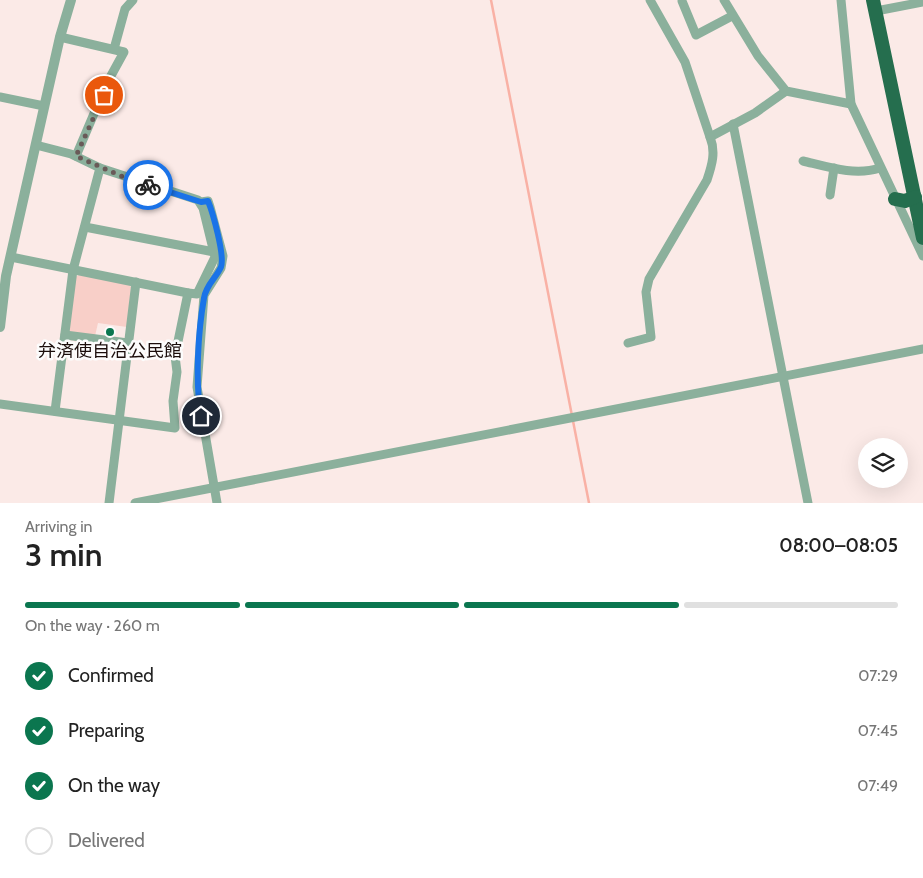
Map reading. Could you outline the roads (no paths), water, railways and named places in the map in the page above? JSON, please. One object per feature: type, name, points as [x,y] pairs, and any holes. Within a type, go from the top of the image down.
[{"type":"highway","points":[[875,5],[923,238]]},
{"type":"highway","points":[[895,199],[905,201],[914,197]]},
{"type":"street","points":[[0,328],[3,275],[11,257],[44,106],[70,0]]},
{"type":"street","points":[[114,49],[125,9],[133,0]]},
{"type":"street","points":[[628,343],[651,336],[647,285],[707,180],[713,163],[713,144],[689,70],[650,0]]},
{"type":"street","points":[[724,0],[758,56],[786,91],[851,104]]},
{"type":"street","points":[[841,0],[851,104],[923,256]]},
{"type":"street","points":[[682,1],[696,35],[732,16]]},
{"type":"street","points":[[875,5],[923,2]]},
{"type":"street","points":[[60,37],[124,52],[107,83],[76,156]]},
{"type":"street","points":[[710,137],[755,113],[786,91]]},
{"type":"street","points":[[0,97],[44,106]]},
{"type":"street","points":[[733,124],[808,503]]},
{"type":"street","points":[[36,145],[76,156],[100,168],[201,202],[208,201],[223,256],[220,268],[204,295],[197,387],[217,503]]},
{"type":"street","points":[[803,161],[834,168],[868,172],[880,168]]},
{"type":"street","points":[[55,411],[73,270],[100,168]]},
{"type":"street","points":[[830,195],[834,168]]},
{"type":"street","points":[[11,257],[197,294],[201,282],[214,263],[214,252],[201,202]]},
{"type":"street","points":[[85,227],[214,252]]},
{"type":"street","points":[[109,503],[136,282]]},
{"type":"street","points":[[0,404],[176,428],[173,401],[177,372],[175,356],[188,293]]},
{"type":"street","points":[[65,335],[128,344]]},
{"type":"street","points":[[135,503],[923,349]]},
{"type":"waterway","points":[[491,0],[589,503]]},
{"type":"place","name":"弁済使自治公民館","points":[[110,332]]}]
